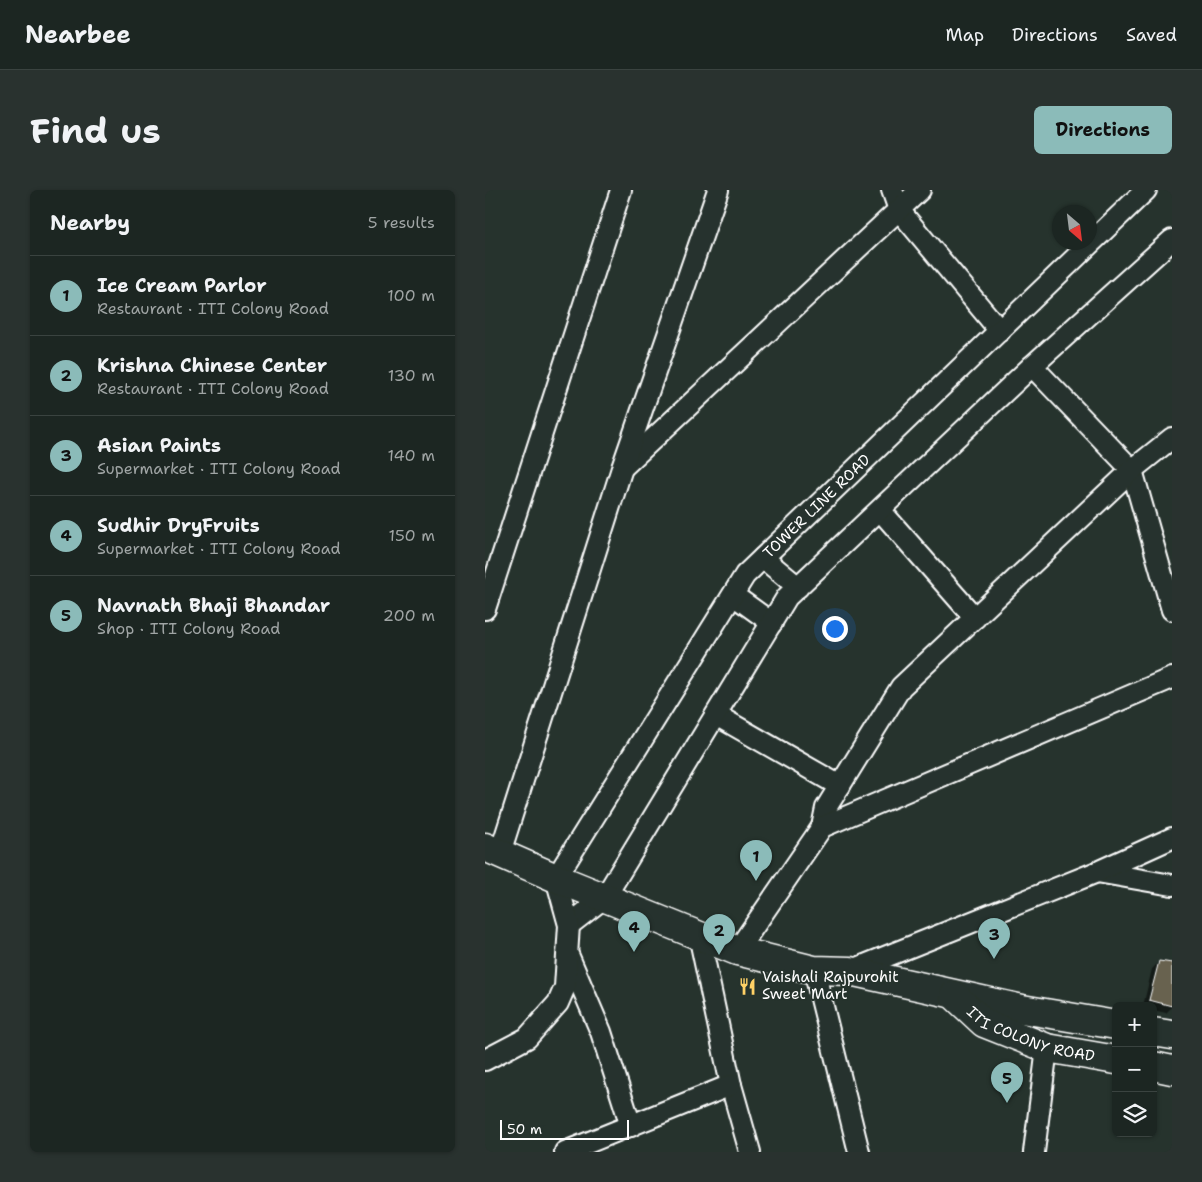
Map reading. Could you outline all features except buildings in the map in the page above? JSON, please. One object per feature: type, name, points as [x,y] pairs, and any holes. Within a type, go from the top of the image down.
[{"type":"main road","name":"ITI COLONY ROAD","points":[[493,850],[556,878],[737,951],[814,970],[850,971],[1021,1009],[1112,1024]]},
{"type":"main road","name":"ITI COLONY ROAD","points":[[954,995],[984,1023],[1047,1048],[1112,1059]]},
{"type":"main road","points":[[1157,1033],[1172,1035]]},
{"type":"main road","points":[[1157,1067],[1172,1070]]},
{"type":"street","points":[[485,609],[621,190]]},
{"type":"street","points":[[493,850],[718,190]]},
{"type":"street","points":[[892,190],[899,210],[1000,331]]},
{"type":"street","points":[[622,468],[920,190]]},
{"type":"street","name":"TOWER LINE ROAD","points":[[556,878],[745,575],[1146,190]]},
{"type":"street","points":[[569,925],[605,897],[787,597],[1032,366],[1172,240]]},
{"type":"street","points":[[1032,366],[1132,470],[1172,610]]},
{"type":"street","points":[[737,951],[822,827],[826,808],[901,687],[1132,470],[1172,438]]},
{"type":"street","points":[[880,510],[975,618]]},
{"type":"street","points":[[763,558],[798,588]]},
{"type":"street","points":[[733,595],[772,623]]},
{"type":"street","points":[[822,827],[1172,678]]},
{"type":"street","points":[[716,715],[840,786]]},
{"type":"street","points":[[850,971],[1097,872],[1172,838]]},
{"type":"street","points":[[1097,872],[1172,885]]},
{"type":"street","points":[[485,1060],[527,1038],[558,1003],[565,987],[569,925],[556,878]]},
{"type":"street","points":[[699,935],[731,1086],[750,1152]]},
{"type":"street","points":[[568,956],[599,1024],[631,1126]]},
{"type":"street","points":[[814,970],[859,1152]]},
{"type":"street","points":[[1034,1152],[1047,1048]]},
{"type":"street","points":[[565,1152],[731,1086]]},
{"type":"place","name":"Ice Cream Parlor","points":[[756,881]]},
{"type":"place","name":"Sudhir DryFruits","points":[[634,952]]},
{"type":"place","name":"Krishna Chinese Center","points":[[719,955]]},
{"type":"place","name":"Asian Paints","points":[[994,959]]},
{"type":"place","name":"Vaishali Rajpurohit Sweet Mart","points":[[748,986]]},
{"type":"place","name":"Navnath Bhaji Bhandar","points":[[1007,1103]]}]
